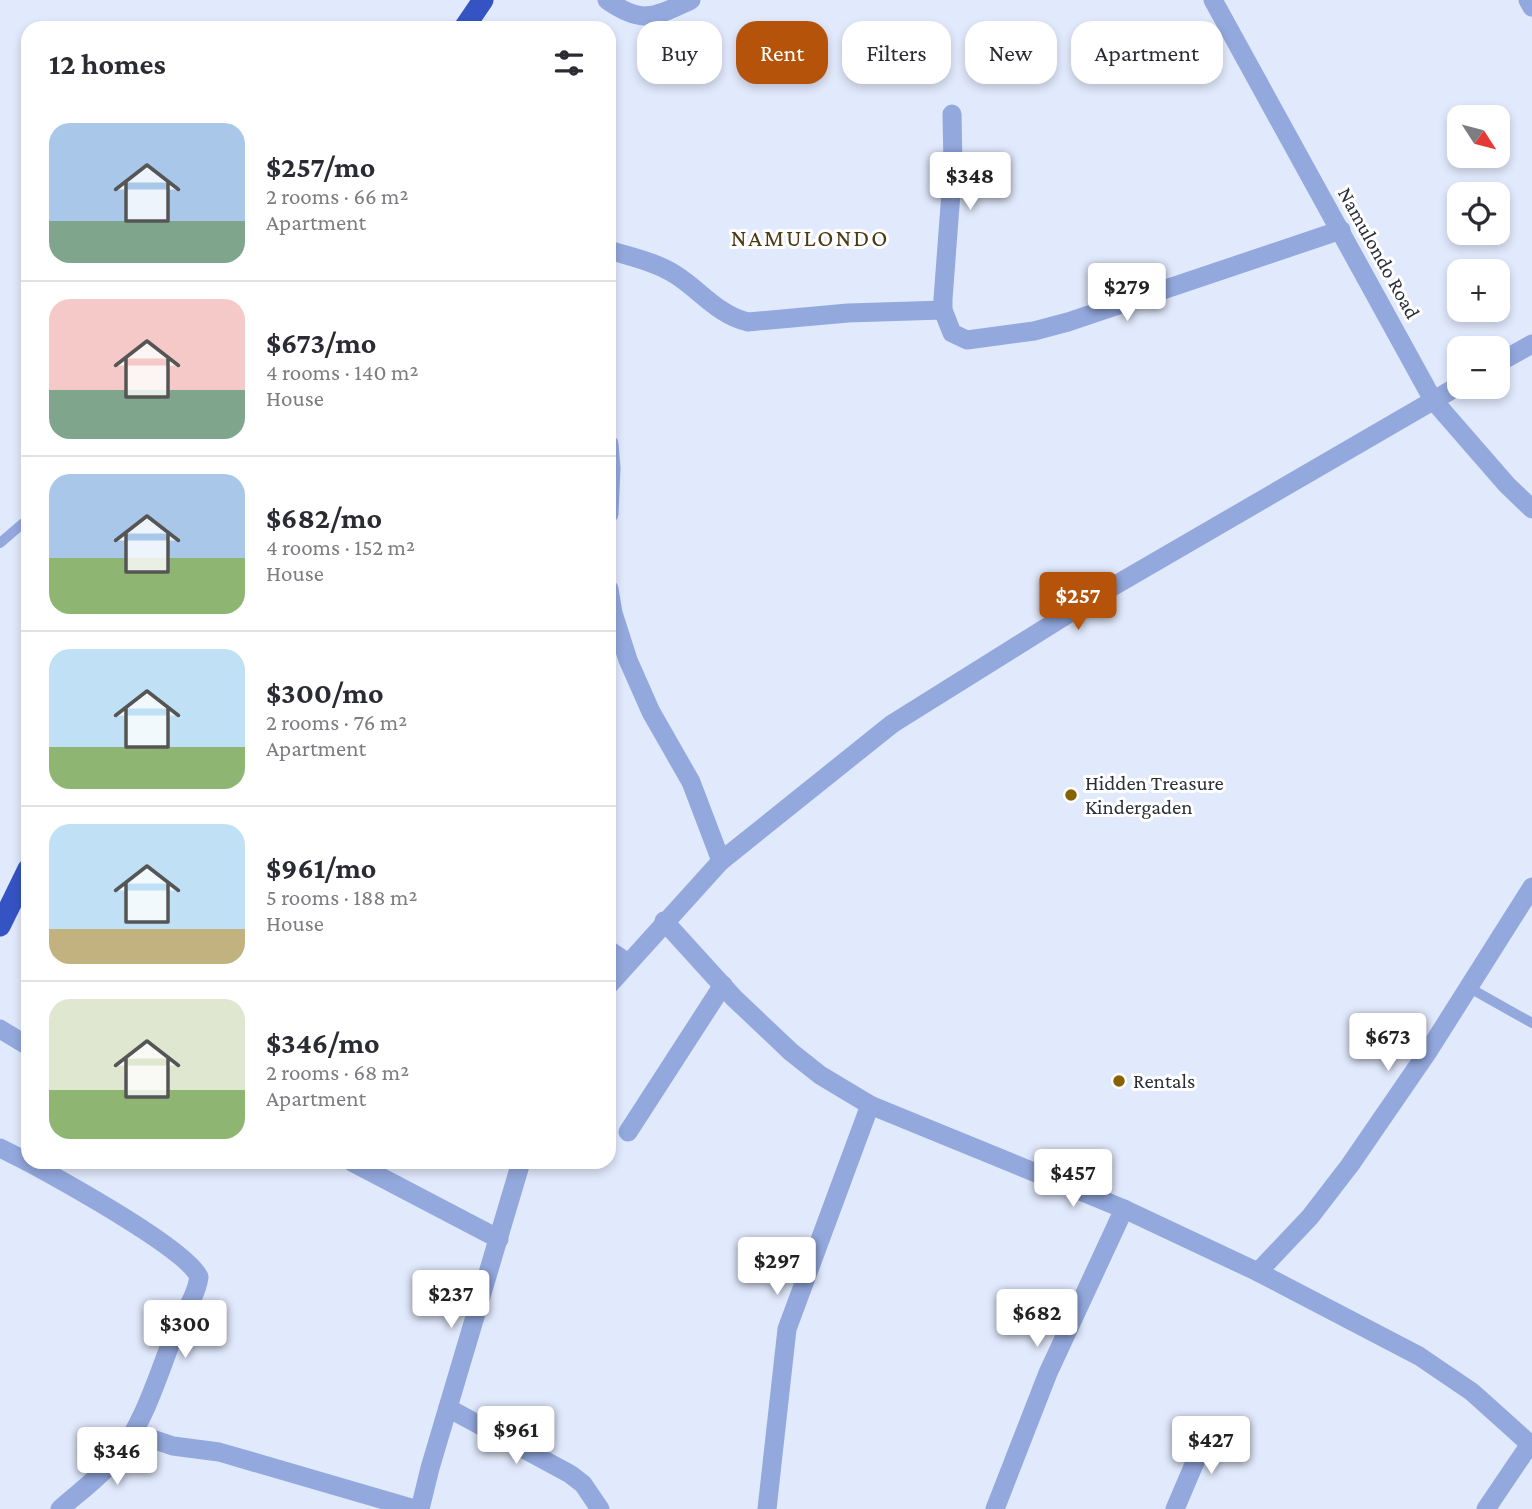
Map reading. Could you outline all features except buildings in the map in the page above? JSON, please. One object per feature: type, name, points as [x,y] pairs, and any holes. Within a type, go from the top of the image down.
[{"type":"highway","points":[[469,21],[483,0]]},
{"type":"highway","points":[[0,926],[21,883]]},
{"type":"street","points":[[607,0],[625,13],[645,16],[691,0]]},
{"type":"street","name":"Namulondo Road","points":[[1213,0],[1433,400],[1507,485],[1532,509]]},
{"type":"street","points":[[1528,0],[1532,7]]},
{"type":"street","points":[[952,114],[953,166],[943,310],[952,333],[967,340],[1034,331],[1068,322],[1341,230]]},
{"type":"street","points":[[616,252],[674,273],[721,312],[748,322],[848,313],[943,310]]},
{"type":"street","points":[[1510,356],[1532,344]]},
{"type":"street","points":[[616,977],[721,861],[892,724],[1100,594],[1447,392]]},
{"type":"street","points":[[616,636],[619,658],[691,782],[721,861]]},
{"type":"street","points":[[1258,1272],[1310,1217],[1350,1165],[1429,1050],[1532,887]]},
{"type":"street","points":[[664,921],[723,985],[791,1052],[820,1075],[870,1105],[1124,1209],[1258,1272],[1419,1356],[1472,1392],[1531,1445],[1486,1509]]},
{"type":"street","points":[[616,955],[628,963]]},
{"type":"street","points":[[628,1132],[723,985]]},
{"type":"street","points":[[0,1029],[21,1042]]},
{"type":"street","points":[[767,1509],[787,1329],[870,1105]]},
{"type":"street","points":[[0,1148],[21,1158]]},
{"type":"street","points":[[40,1169],[173,1251],[190,1263],[199,1277],[134,1433],[97,1479],[60,1509]]},
{"type":"street","points":[[365,1169],[499,1239]]},
{"type":"street","points":[[420,1509],[519,1169]]},
{"type":"street","points":[[995,1509],[1048,1373],[1124,1209]]},
{"type":"street","points":[[448,1408],[570,1474],[583,1484],[600,1509]]},
{"type":"street","points":[[1175,1509],[1210,1427]]},
{"type":"street","points":[[134,1433],[173,1446],[219,1452],[415,1509]]},
{"type":"lane","points":[[0,543],[21,525]]},
{"type":"lane","points":[[1468,987],[1532,1023]]},
{"type":"place","name":"Hidden Treasure Kindergaden","points":[[1071,795]]},
{"type":"place","name":"Rentals","points":[[1119,1081]]},
{"type":"district","name":"NAMULONDO","points":[[810,238]]}]
